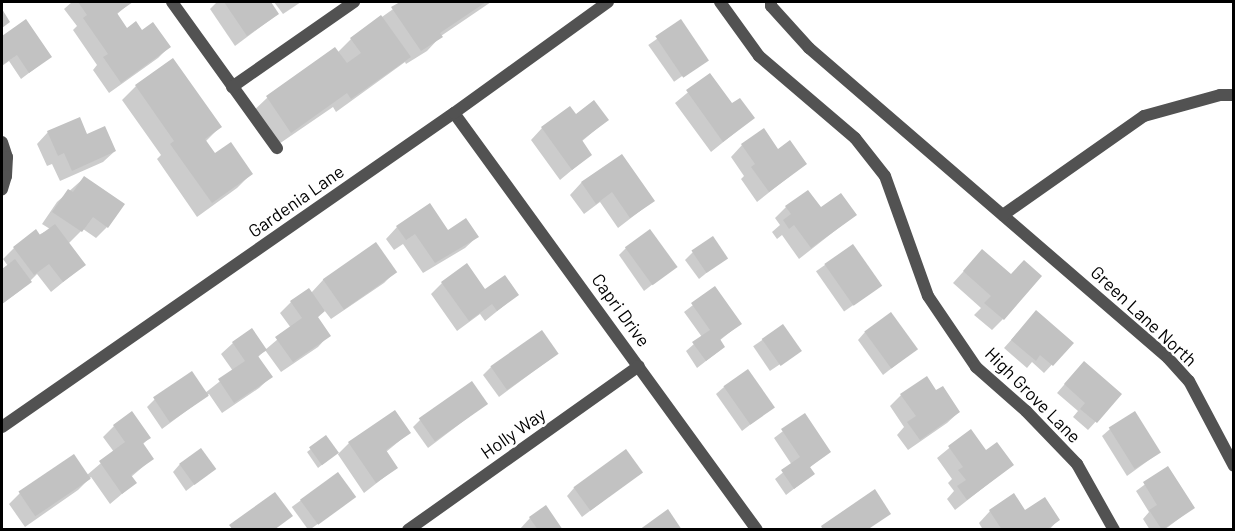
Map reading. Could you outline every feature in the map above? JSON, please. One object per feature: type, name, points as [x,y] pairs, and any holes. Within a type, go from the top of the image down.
[{"type":"street","points":[[172,2],[277,148]]},
{"type":"street","points":[[232,87],[354,2]]},
{"type":"street","name":"Gardenia Lane","points":[[2,427],[454,113],[608,2]]},
{"type":"street","name":"High Grove Lane","points":[[720,2],[759,56],[855,138],[885,176],[928,296],[976,367],[1026,411],[1077,464],[1114,530]]},
{"type":"street","name":"Green Lane North","points":[[771,2],[771,6],[809,48],[1168,358],[1189,381],[1233,466]]},
{"type":"street","points":[[1003,215],[1144,116],[1220,95],[1233,95]]},
{"type":"street","name":"Capri Drive","points":[[454,113],[756,530]]},
{"type":"street","points":[[2,142],[7,157],[6,176],[2,189]]},
{"type":"street","name":"Holly Way","points":[[408,530],[639,366]]},
{"type":"building","points":[[78,2],[133,2],[117,13],[127,28],[136,21],[142,30],[153,22],[171,47],[121,83],[103,57],[108,54],[83,18],[87,15]]},
{"type":"building","points":[[224,2],[271,2],[279,14],[247,36]]},
{"type":"building","points":[[400,2],[486,2],[440,33],[443,37],[421,51],[391,7]]},
{"type":"building","points":[[2,9],[10,22],[2,28]]},
{"type":"building","points":[[381,15],[411,57],[351,99],[347,93],[291,133],[266,96],[335,47],[347,63],[361,53],[350,38]]},
{"type":"building","points":[[26,19],[52,57],[29,73],[17,55],[2,65],[2,36]]},
{"type":"building","points":[[681,19],[709,60],[683,78],[655,36]]},
{"type":"building","points":[[173,58],[222,127],[205,139],[215,153],[231,142],[253,174],[212,203],[170,144],[174,141],[135,85]]},
{"type":"building","points":[[710,73],[732,103],[740,98],[755,118],[723,142],[686,90]]},
{"type":"building","points":[[594,100],[609,120],[582,140],[592,155],[572,170],[541,127],[570,106],[576,114]]},
{"type":"building","points":[[80,117],[87,134],[105,126],[116,151],[72,171],[64,153],[58,156],[47,131]]},
{"type":"building","points":[[764,128],[778,149],[790,140],[807,164],[769,192],[751,167],[755,164],[741,144]]},
{"type":"building","points":[[622,154],[655,201],[630,218],[612,192],[596,204],[581,182]]},
{"type":"building","points":[[84,176],[125,204],[108,228],[93,217],[82,232],[52,212],[68,189],[73,192]]},
{"type":"building","points":[[808,190],[821,207],[841,193],[857,215],[811,248],[794,225],[789,229],[783,220],[791,214],[785,206]]},
{"type":"building","points":[[430,203],[448,230],[466,218],[479,237],[435,263],[415,234],[406,240],[396,226]]},
{"type":"building","points":[[55,224],[86,265],[63,282],[49,264],[34,275],[13,247],[36,229],[40,235]]},
{"type":"building","points":[[650,229],[678,267],[653,285],[625,247]]},
{"type":"building","points":[[713,236],[728,258],[707,273],[691,251]]},
{"type":"building","points":[[376,242],[397,272],[344,310],[323,279]]},
{"type":"building","points":[[853,244],[882,286],[854,306],[824,264]]},
{"type":"building","points":[[982,249],[1011,274],[1024,260],[1042,276],[1004,320],[984,303],[991,296],[963,271]]},
{"type":"building","points":[[15,259],[32,282],[2,304],[2,269]]},
{"type":"building","points":[[467,263],[485,289],[505,275],[519,295],[497,311],[492,304],[469,321],[441,282]]},
{"type":"building","points":[[715,286],[742,324],[720,339],[725,347],[706,361],[692,342],[710,330],[691,303]]},
{"type":"building","points":[[309,288],[325,311],[318,317],[331,336],[293,362],[275,337],[302,318],[290,301]]},
{"type":"building","points":[[1036,310],[1074,343],[1053,366],[1040,355],[1036,361],[1011,340]]},
{"type":"building","points":[[891,312],[918,349],[891,369],[864,331]]},
{"type":"building","points":[[783,324],[802,351],[781,366],[762,339]]},
{"type":"building","points":[[252,328],[267,350],[258,356],[273,377],[234,403],[218,379],[245,361],[232,342]]},
{"type":"building","points":[[542,330],[559,354],[507,390],[490,366]]},
{"type":"building","points":[[1084,361],[1122,394],[1097,423],[1080,409],[1085,403],[1064,384]]},
{"type":"building","points":[[748,369],[775,408],[750,425],[723,386]]},
{"type":"building","points":[[192,371],[209,396],[170,422],[153,397]]},
{"type":"building","points":[[927,376],[936,390],[943,386],[960,412],[920,440],[907,422],[916,416],[900,394]]},
{"type":"building","points":[[472,381],[488,404],[435,441],[419,418]]},
{"type":"building","points":[[395,410],[411,433],[386,450],[398,468],[376,483],[348,442]]},
{"type":"building","points":[[132,411],[151,438],[143,443],[154,459],[131,475],[137,483],[122,494],[99,461],[125,442],[113,425]]},
{"type":"building","points":[[1135,411],[1161,453],[1135,469],[1109,427]]},
{"type":"building","points":[[805,413],[831,452],[810,467],[815,474],[794,489],[781,470],[800,457],[781,429]]},
{"type":"building","points":[[971,429],[986,450],[997,442],[1014,465],[967,500],[957,486],[966,480],[958,470],[963,467],[948,446]]},
{"type":"building","points":[[326,435],[339,453],[322,465],[309,447]]},
{"type":"building","points":[[201,448],[216,469],[194,485],[179,464]]},
{"type":"building","points":[[626,449],[643,472],[590,511],[573,487]]},
{"type":"building","points":[[74,454],[91,479],[35,516],[18,491]]},
{"type":"building","points":[[1168,466],[1195,508],[1162,530],[1149,510],[1157,505],[1143,482]]},
{"type":"building","points":[[338,472],[356,497],[318,525],[300,500]]},
{"type":"building","points":[[875,489],[891,514],[867,530],[823,530],[821,526]]},
{"type":"building","points":[[275,492],[293,516],[274,530],[233,530],[229,525]]},
{"type":"building","points":[[1014,493],[1025,510],[1045,497],[1060,520],[1046,530],[1002,530],[989,510]]},
{"type":"building","points":[[546,505],[563,530],[538,530],[529,517]]},
{"type":"building","points":[[668,509],[682,530],[639,530]]}]
